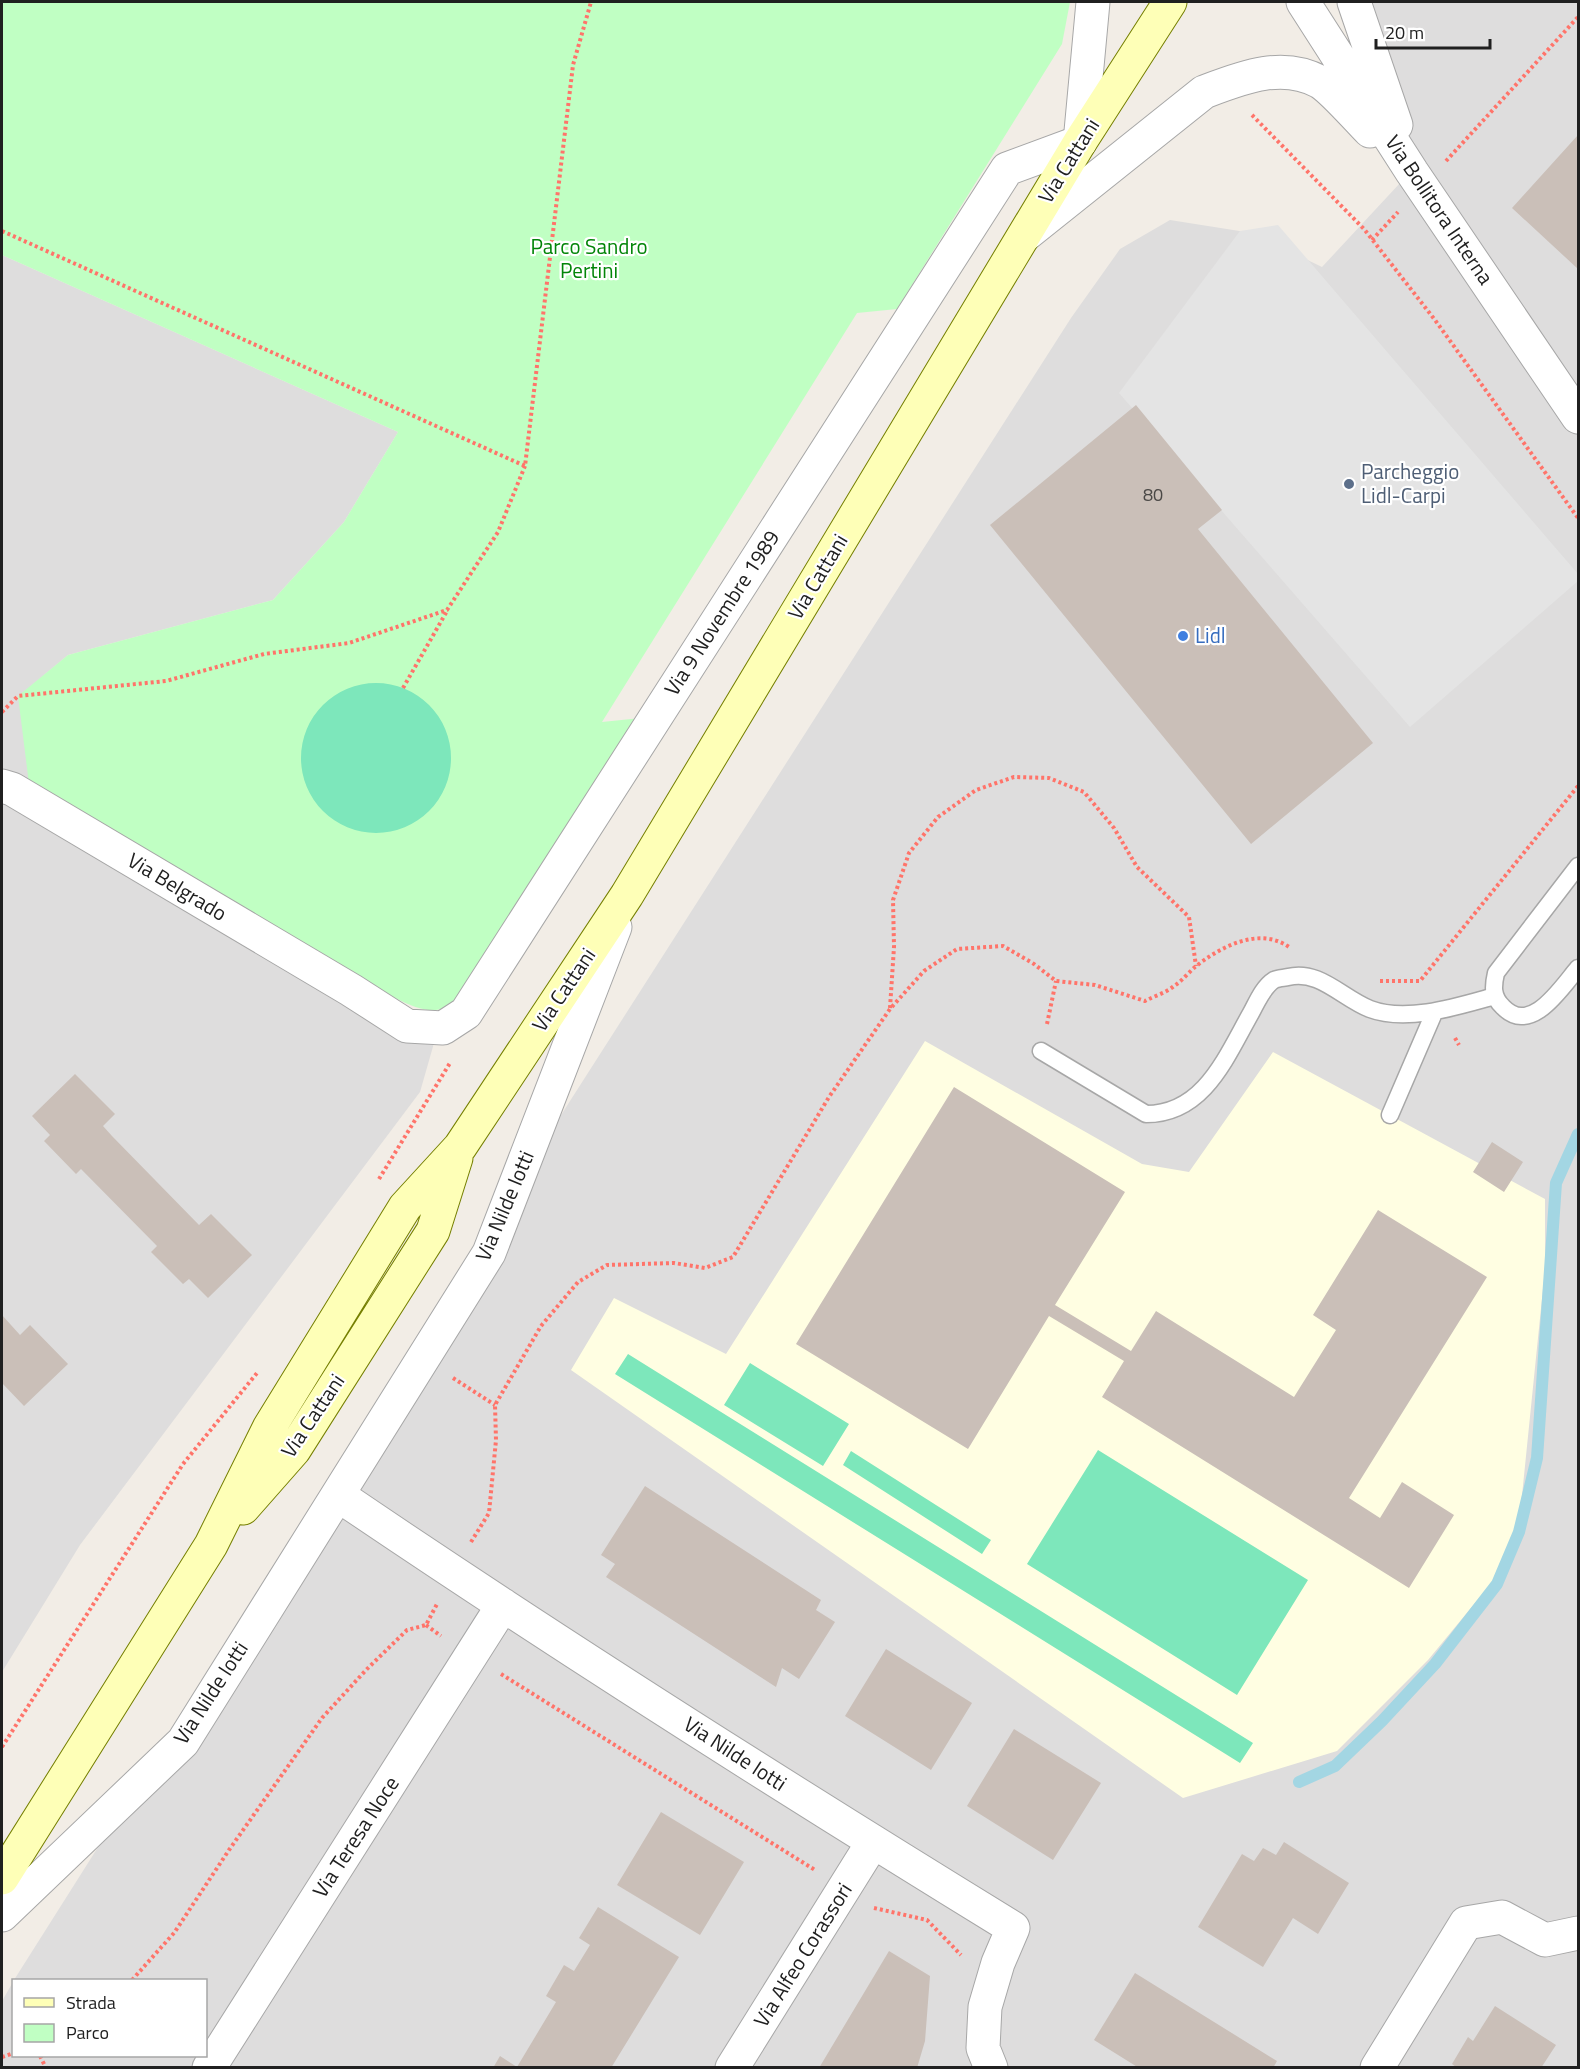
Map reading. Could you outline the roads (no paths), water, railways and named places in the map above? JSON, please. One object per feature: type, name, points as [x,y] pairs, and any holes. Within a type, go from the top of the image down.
[{"type":"main road","name":"Via Cattani","points":[[2,1878],[211,1545],[269,1428],[405,1207],[460,1148],[627,895],[1080,142],[1170,2]]},
{"type":"street","points":[[1080,142],[1093,2]]},
{"type":"street","name":"Via Bollitora Interna","points":[[1303,2],[1417,179],[1578,417]]},
{"type":"street","points":[[1354,2],[1417,179]]},
{"type":"street","points":[[1023,236],[1204,92],[1263,72],[1301,75],[1321,83],[1417,179]]},
{"type":"street","name":"Via 9 Novembre 1989","points":[[351,990],[407,1026],[443,1028],[466,1013],[1007,169],[1080,142]]},
{"type":"street","name":"Via Belgrado","points":[[2,786],[12,789],[351,990]]},
{"type":"street","name":"Via Nilde Iotti","points":[[2,1915],[183,1742],[489,1253],[627,895]]},
{"type":"street","name":"Via Nilde Iotti","points":[[338,1495],[453,1573],[873,1842],[1013,1928],[998,1963],[985,2007],[983,2048],[991,2067]]},
{"type":"street","name":"Via Teresa Noce","points":[[209,2067],[503,1605]]},
{"type":"street","name":"Via Alfeo Corassori","points":[[732,2067],[873,1842]]},
{"type":"street","points":[[1377,2067],[1466,1923],[1502,1917],[1545,1940],[1578,1933]]},
{"type":"lane","points":[[1578,866],[1496,973],[1495,996],[1510,1012],[1519,1016],[1531,1015],[1544,1007],[1578,968]]},
{"type":"lane","points":[[1041,1051],[1146,1114],[1162,1114],[1183,1106],[1202,1092],[1216,1073],[1261,994],[1275,980],[1295,975],[1317,978],[1371,1009],[1392,1013],[1434,1013],[1495,996]]},
{"type":"lane","points":[[1390,1115],[1434,1013]]},
{"type":"waterway","points":[[1299,1782],[1335,1766],[1382,1721],[1435,1664],[1497,1584],[1519,1532],[1537,1458],[1556,1183],[1578,1134]]},
{"type":"place","name":"Parcheggio Lidl-Carpi","points":[[1349,484]]},
{"type":"place","name":"Lidl","points":[[1183,636]]},
{"type":"park label","name":"Parco Sandro Pertini","points":[[589,259]]}]
